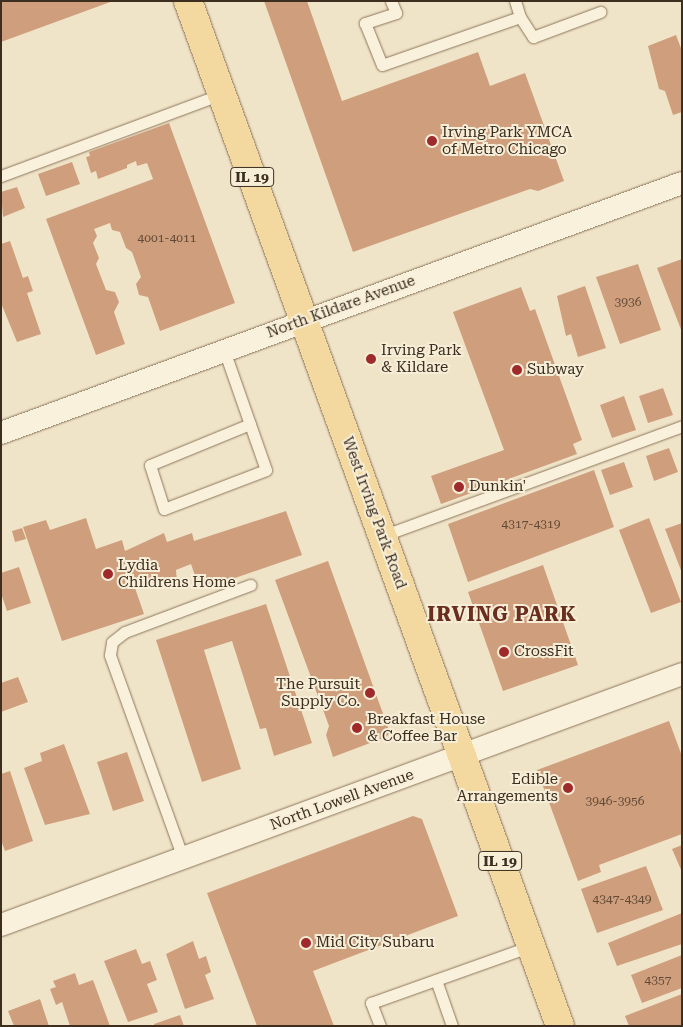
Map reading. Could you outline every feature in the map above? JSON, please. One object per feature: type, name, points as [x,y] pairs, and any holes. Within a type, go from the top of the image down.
[{"type":"main road","name":"West Irving Park Road","points":[[188,1],[560,1026]]},
{"type":"street","name":"North Kildare Avenue","points":[[1,433],[304,320],[682,183]]},
{"type":"street","name":"North Lowell Avenue","points":[[1,925],[682,674]]},
{"type":"lane","points":[[392,1],[396,14],[365,23],[382,66],[520,17]]},
{"type":"lane","points":[[515,1],[520,17],[533,37],[600,12]]},
{"type":"lane","points":[[1,176],[222,94]]},
{"type":"lane","points":[[224,350],[250,424],[266,470],[164,509],[150,465],[250,424]]},
{"type":"lane","points":[[382,536],[682,426]]},
{"type":"lane","points":[[183,858],[110,655],[112,642],[125,632],[250,585]]},
{"type":"lane","points":[[380,1026],[371,1003],[531,946]]},
{"type":"lane","points":[[436,980],[452,1026]]},
{"type":"building","points":[[1,1],[113,1],[1,42]]},
{"type":"building","name":"Irving Park YMCA of Metro Chicago","points":[[264,1],[307,1],[342,101],[478,52],[490,86],[525,73],[564,181],[538,191],[530,189],[353,252]]},
{"type":"building","points":[[676,35],[682,51],[682,112],[673,115],[665,91],[659,89],[648,46]]},
{"type":"building","points":[[169,123],[235,303],[160,331],[148,297],[139,295],[136,284],[141,277],[132,252],[126,248],[120,232],[112,230],[110,223],[94,229],[97,236],[93,243],[99,258],[96,264],[106,290],[115,292],[119,302],[114,312],[125,344],[96,355],[46,219],[153,179],[147,163],[137,166],[136,161],[127,165],[127,168],[98,179],[96,171],[91,173],[86,157],[90,156],[89,152]]},
{"type":"building","points":[[72,162],[80,184],[46,196],[38,174]]},
{"type":"building","points":[[17,187],[25,208],[3,217],[1,192]]},
{"type":"building","points":[[10,241],[23,278],[28,276],[33,291],[27,293],[41,334],[17,342],[1,303],[1,244]]},
{"type":"building","points":[[682,259],[682,332],[657,268]]},
{"type":"building","points":[[638,264],[661,330],[620,344],[596,277]]},
{"type":"building","points":[[585,286],[606,348],[578,357],[571,334],[566,336],[557,296]]},
{"type":"building","points":[[521,287],[530,311],[535,309],[582,440],[573,444],[577,454],[441,504],[431,476],[504,450],[453,312]]},
{"type":"building","points":[[663,388],[673,415],[648,423],[639,396]]},
{"type":"building","points":[[624,396],[636,430],[612,438],[600,405]]},
{"type":"building","points":[[669,448],[678,472],[654,481],[646,456]]},
{"type":"building","points":[[624,462],[633,487],[610,495],[601,470]]},
{"type":"building","points":[[594,470],[614,527],[468,582],[448,524]]},
{"type":"building","name":"Lydia Childrens Home","points":[[286,511],[302,555],[212,586],[211,583],[199,587],[191,564],[176,570],[177,582],[166,586],[159,581],[135,588],[144,614],[62,641],[23,527],[46,520],[50,530],[86,518],[96,549],[122,540],[125,551],[164,533],[167,542],[192,533],[194,541]]},
{"type":"building","points":[[649,518],[681,602],[651,613],[619,530]]},
{"type":"building","points":[[682,523],[682,573],[665,529]]},
{"type":"building","points":[[22,528],[26,539],[15,542],[12,531]]},
{"type":"building","points":[[328,561],[390,733],[386,737],[333,757],[326,735],[329,726],[275,580]]},
{"type":"building","points":[[543,565],[578,665],[503,691],[468,592]]},
{"type":"building","points":[[19,567],[31,603],[7,611],[1,593],[1,573]]},
{"type":"building","points":[[266,604],[312,743],[274,756],[266,728],[260,729],[232,641],[204,650],[241,769],[202,782],[156,640]]},
{"type":"building","points":[[18,677],[28,702],[1,712],[1,683]]},
{"type":"building","points":[[669,721],[682,756],[682,834],[599,865],[601,872],[578,881],[537,770]]},
{"type":"building","points":[[64,744],[90,814],[45,825],[24,768],[42,761],[40,753]]},
{"type":"building","points":[[127,752],[144,801],[113,811],[97,762]]},
{"type":"building","points":[[10,771],[33,841],[5,851],[1,840],[1,774]]},
{"type":"building","name":"Mid City Subaru","points":[[413,816],[422,819],[458,916],[313,971],[334,1026],[257,1026],[207,893]]},
{"type":"building","points":[[682,845],[682,872],[672,849]]},
{"type":"building","points":[[646,866],[663,910],[597,933],[581,889]]},
{"type":"building","points":[[682,913],[682,944],[617,966],[608,943]]},
{"type":"building","points":[[193,941],[199,959],[206,956],[211,972],[205,975],[214,999],[185,1009],[166,954]]},
{"type":"building","points":[[136,949],[142,964],[150,961],[157,980],[147,984],[158,1012],[128,1022],[104,961]]},
{"type":"building","points":[[682,955],[682,988],[642,1003],[631,975]]},
{"type":"building","points":[[75,973],[79,985],[93,980],[110,1026],[70,1026],[62,1002],[56,1005],[50,989],[56,987],[53,981]]},
{"type":"building","points":[[682,994],[682,1026],[629,1026],[625,1016]]},
{"type":"building","points":[[40,999],[49,1026],[14,1026],[8,1011]]},
{"type":"building","points":[[180,1015],[184,1026],[155,1026],[154,1024]]},
{"type":"place","name":"Irving Park YMCA of Metro Chicago","points":[[432,141]]},
{"type":"place","name":"Irving Park & Kildare","points":[[371,359]]},
{"type":"place","name":"Subway","points":[[517,370]]},
{"type":"place","name":"Dunkin'","points":[[459,487]]},
{"type":"place","name":"Lydia Childrens Home","points":[[108,574]]},
{"type":"place","name":"CrossFit","points":[[504,652]]},
{"type":"place","name":"The Pursuit Supply Co.","points":[[370,693]]},
{"type":"place","name":"Breakfast House & Coffee Bar","points":[[357,728]]},
{"type":"place","name":"Edible Arrangements","points":[[568,788]]},
{"type":"place","name":"Mid City Subaru","points":[[306,943]]},
{"type":"district","name":"IRVING PARK","points":[[502,614]]}]
